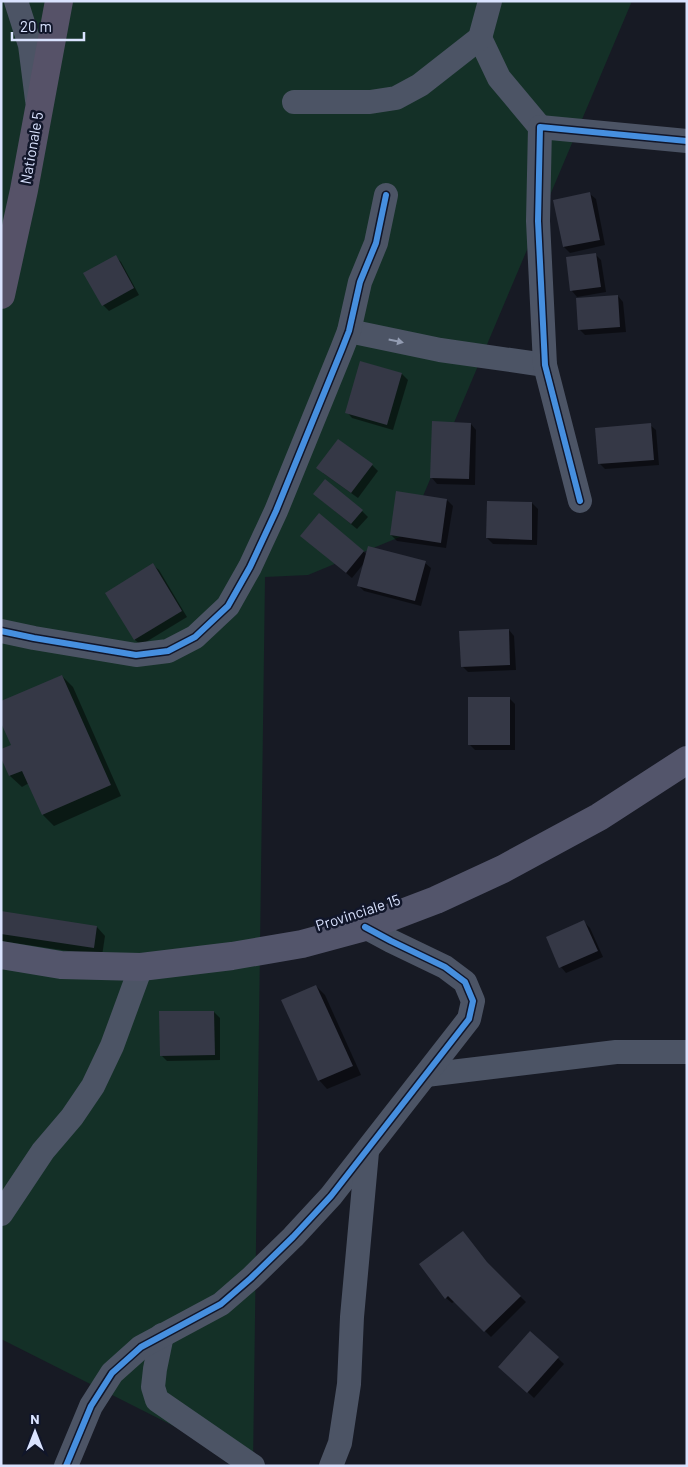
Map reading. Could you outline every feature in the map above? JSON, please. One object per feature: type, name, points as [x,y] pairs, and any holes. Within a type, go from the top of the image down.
[{"type":"highway","name":"Nationale 5","points":[[1,295],[24,190],[59,1]]},
{"type":"main road","name":"Provinciale 15","points":[[1,955],[61,965],[140,967],[232,956],[302,944],[365,926],[436,900],[503,869],[599,817],[687,760]]},
{"type":"street","points":[[16,1],[30,45],[38,111]]},
{"type":"street","points":[[294,102],[370,102],[396,98],[420,85],[480,38],[490,1]]},
{"type":"street","points":[[480,38],[499,78],[540,127],[538,221],[544,365],[580,501]]},
{"type":"street","points":[[540,127],[687,142]]},
{"type":"street","points":[[1,631],[136,655],[168,651],[195,637],[228,606],[250,567],[276,512],[349,331],[360,282],[376,242],[386,196]]},
{"type":"street","points":[[349,331],[440,350],[544,365]]},
{"type":"street","points":[[66,1466],[91,1406],[112,1373],[140,1347],[221,1304],[251,1278],[331,1196],[470,1019],[473,1001],[465,982],[445,967],[365,926]]},
{"type":"street","points":[[1,1214],[43,1151],[72,1116],[93,1086],[112,1046],[140,967]]},
{"type":"street","points":[[426,1075],[616,1052],[687,1052]]},
{"type":"street","points":[[331,1466],[340,1443],[349,1384],[352,1317],[367,1152]]},
{"type":"street","points":[[162,1335],[153,1388],[157,1400],[253,1466]]},
{"type":"green space","points":[[1,1],[632,1],[407,534],[308,575],[265,577],[253,1466],[1,1339]]},
{"type":"building","points":[[590,192],[600,240],[563,247],[553,200]]},
{"type":"building","points":[[596,253],[601,287],[570,291],[566,257]]},
{"type":"building","points":[[116,255],[134,288],[102,306],[83,273]]},
{"type":"building","points":[[618,295],[620,327],[578,330],[576,298]]},
{"type":"building","points":[[360,361],[402,373],[387,425],[345,413]]},
{"type":"building","points":[[432,421],[471,423],[469,479],[430,478]]},
{"type":"building","points":[[651,423],[654,460],[598,464],[595,428]]},
{"type":"building","points":[[338,439],[373,464],[351,493],[316,468]]},
{"type":"building","points":[[325,479],[363,510],[351,524],[313,494]]},
{"type":"building","points":[[396,491],[447,499],[441,543],[390,535]]},
{"type":"building","points":[[487,501],[532,502],[532,540],[486,538]]},
{"type":"building","points":[[319,513],[364,551],[346,573],[300,536]]},
{"type":"building","points":[[368,546],[426,561],[415,601],[357,586]]},
{"type":"building","points":[[153,563],[182,611],[134,640],[105,593]]},
{"type":"building","points":[[509,629],[510,665],[461,667],[459,631]]},
{"type":"building","points":[[62,675],[111,785],[42,815],[22,771],[9,776],[1,758],[1,749],[11,745],[1,723],[1,701]]},
{"type":"building","points":[[468,697],[510,697],[510,745],[468,745]]},
{"type":"building","points":[[1,911],[97,926],[94,948],[1,934]]},
{"type":"building","points":[[584,920],[598,951],[559,968],[546,937]]},
{"type":"building","points":[[316,985],[353,1066],[318,1081],[281,1000]]},
{"type":"building","points":[[159,1011],[214,1011],[215,1055],[160,1056]]},
{"type":"building","points":[[463,1231],[487,1262],[521,1296],[484,1332],[448,1296],[445,1299],[419,1264]]},
{"type":"building","points":[[530,1331],[559,1357],[527,1393],[498,1367]]},
{"type":"cycle path","points":[[580,501],[545,365],[538,221],[540,127],[687,141]]},
{"type":"cycle path","points":[[1,631],[136,655],[168,651],[195,637],[228,606],[250,567],[276,511],[349,331],[360,282],[376,243],[386,195]]},
{"type":"cycle path","points":[[66,1466],[91,1406],[112,1373],[141,1347],[221,1304],[293,1237],[331,1196],[469,1019],[473,1001],[465,982],[445,967],[365,927]]}]
